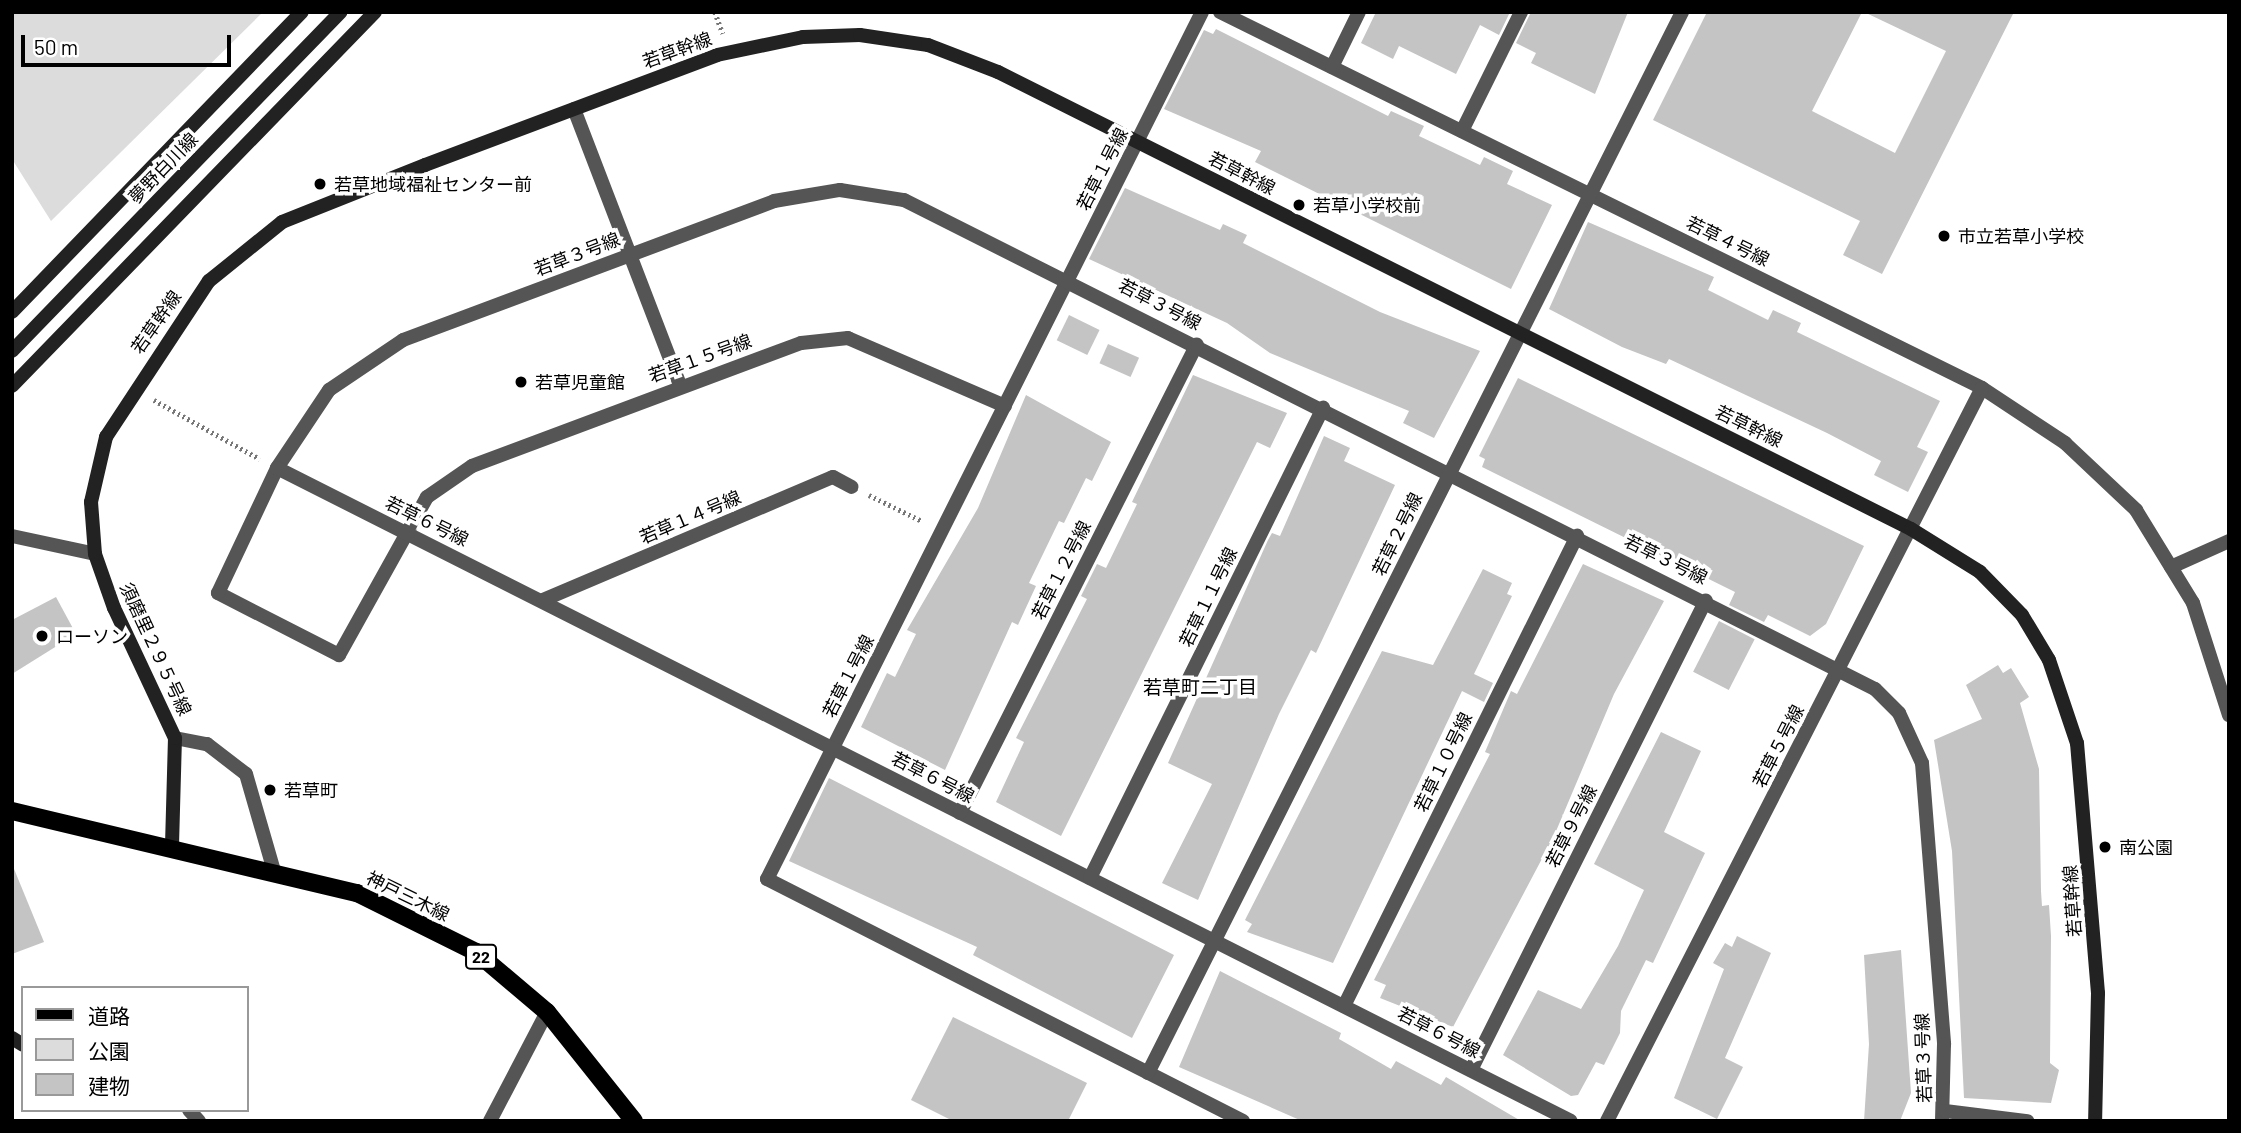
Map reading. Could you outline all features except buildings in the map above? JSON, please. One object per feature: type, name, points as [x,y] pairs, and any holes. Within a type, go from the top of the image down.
[{"type":"main road","name":"神戸三木線","points":[[12,811],[172,845],[357,893],[476,952],[547,1012],[634,1121]]},
{"type":"street","points":[[12,312],[302,12]]},
{"type":"street","name":"夢野白川線","points":[[12,351],[341,12]]},
{"type":"street","points":[[12,386],[375,12]]},
{"type":"street","name":"若草１号線","points":[[1202,12],[767,880],[1243,1121]]},
{"type":"street","name":"若草４号線","points":[[1220,12],[1982,388],[2065,443],[2136,510],[2193,603],[2229,715]]},
{"type":"street","points":[[1332,67],[1359,12]]},
{"type":"street","points":[[1462,131],[1521,12]]},
{"type":"street","name":"若草２号線","points":[[1148,1073],[1218,942],[1449,472],[1592,195],[1682,12]]},
{"type":"street","name":"若草幹線","points":[[95,554],[91,502],[106,437],[209,281],[243,248],[282,222],[574,110],[761,43],[860,35],[959,56],[1137,142],[1911,529],[1980,572],[2022,615],[2067,700],[2082,783],[2098,993],[2095,1121]]},
{"type":"street","points":[[574,110],[633,253],[680,385]]},
{"type":"street","name":"若草３号線","points":[[339,655],[218,593],[277,468],[329,390],[403,340],[775,201],[840,190],[904,200],[1068,279],[1840,667],[1899,713],[1922,764],[1944,1116]]},
{"type":"street","name":"若草１５号線","points":[[339,655],[404,532],[427,497],[472,466],[680,385],[801,343],[848,338],[1005,406]]},
{"type":"street","name":"若草１２号線","points":[[960,813],[1196,344]]},
{"type":"street","name":"若草５号線","points":[[1607,1121],[1982,388]]},
{"type":"street","name":"若草１１号線","points":[[1090,877],[1323,408]]},
{"type":"street","name":"若草６号線","points":[[277,468],[1571,1121]]},
{"type":"street","name":"若草１４号線","points":[[542,600],[833,477],[852,487]]},
{"type":"street","points":[[12,536],[95,554]]},
{"type":"street","name":"若草１０号線","points":[[1344,1006],[1577,536]]},
{"type":"street","points":[[2171,567],[2229,541]]},
{"type":"street","name":"須磨里２９５号線","points":[[95,554],[175,738],[172,845]]},
{"type":"street","name":"若草９号線","points":[[1471,1070],[1706,600]]},
{"type":"street","points":[[175,738],[207,744],[246,774],[274,872]]},
{"type":"street","points":[[490,1121],[547,1012]]},
{"type":"street","points":[[1944,1116],[2027,1121]]},
{"type":"path","points":[[715,12],[723,35]]},
{"type":"path","points":[[150,398],[277,468]]},
{"type":"path","points":[[852,487],[922,521]]},
{"type":"green space","points":[[12,12],[263,12],[51,221],[12,159]]},
{"type":"place","name":"若草地域福祉センター前","points":[[320,184]]},
{"type":"place","name":"若草小学校前","points":[[1299,205]]},
{"type":"place","name":"市立若草小学校","points":[[1944,236]]},
{"type":"place","name":"若草児童館","points":[[521,382]]},
{"type":"place","name":"ローソン","points":[[42,636]]},
{"type":"place","name":"若草町","points":[[270,790]]},
{"type":"place","name":"南公園","points":[[2105,847]]},
{"type":"district","name":"若草町二丁目","points":[[1200,687]]}]
